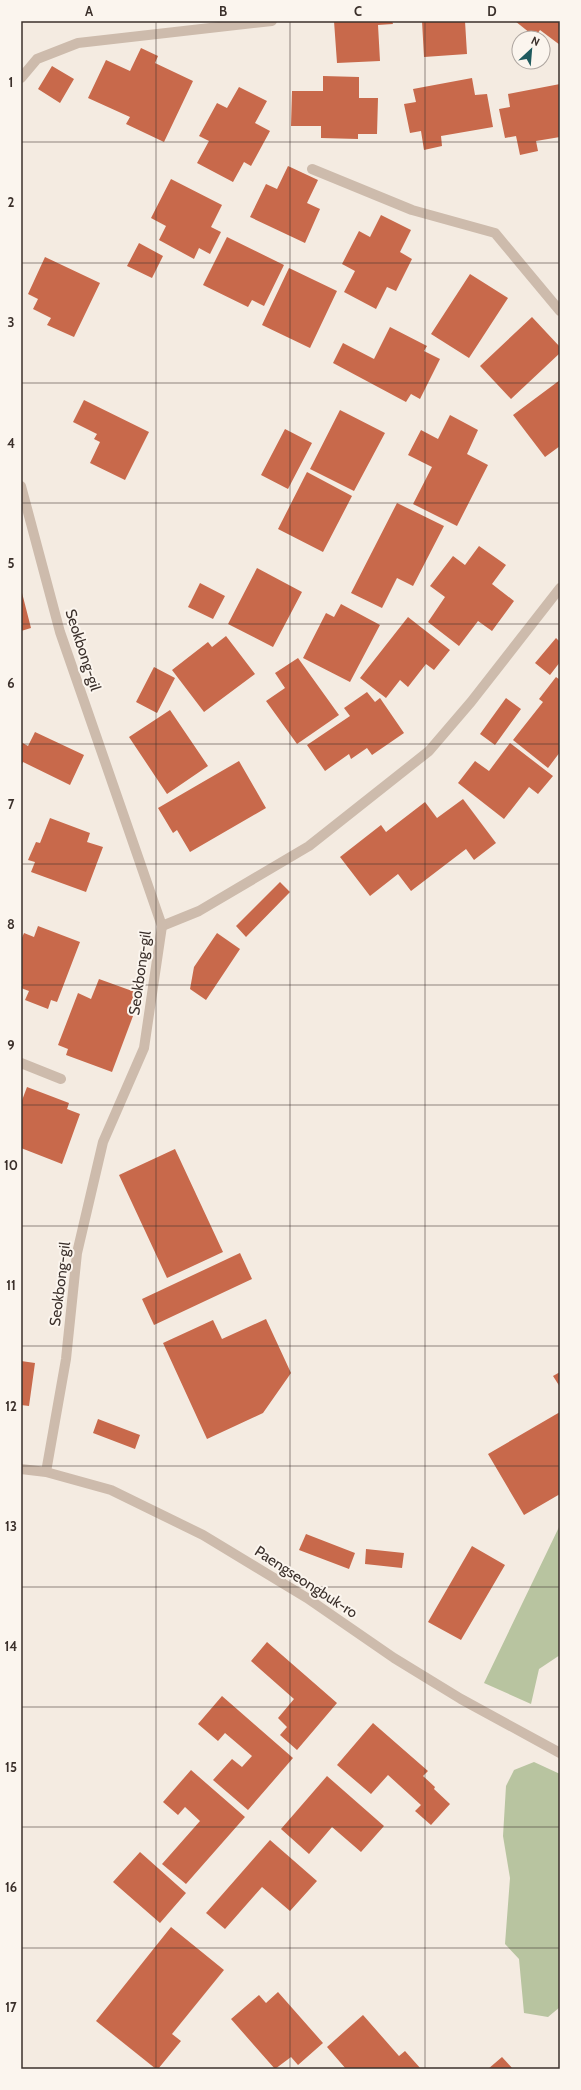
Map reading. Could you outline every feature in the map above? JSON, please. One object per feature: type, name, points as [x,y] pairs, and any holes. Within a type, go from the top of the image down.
[{"type":"street","points":[[21,78],[37,59],[78,43],[272,21]]},
{"type":"street","points":[[312,169],[412,210],[495,233],[560,311]]},
{"type":"street","name":"Seokbong-gil","points":[[21,486],[60,632],[162,926],[144,1048],[103,1142],[78,1254],[66,1359],[46,1472]]},
{"type":"street","points":[[162,926],[199,911],[309,846],[429,751],[471,702],[560,588]]},
{"type":"street","points":[[21,1063],[61,1079]]},
{"type":"street","name":"Paengseongbuk-ro","points":[[21,1469],[46,1472],[111,1490],[203,1535],[307,1598],[394,1658],[461,1699],[560,1752]]},
{"type":"green space","points":[[560,1525],[560,1655],[539,1669],[531,1704],[484,1683]]},
{"type":"green space","points":[[534,1762],[560,1774],[560,2007],[548,2017],[524,2013],[519,1959],[505,1944],[510,1878],[503,1836],[506,1786],[514,1770]]},
{"type":"building","points":[[334,21],[392,21],[393,24],[378,25],[380,61],[337,63]]},
{"type":"building","points":[[422,21],[465,21],[467,54],[424,57]]},
{"type":"building","points":[[515,21],[560,21],[560,45],[551,38],[551,30],[526,30]]},
{"type":"building","points":[[141,48],[158,56],[155,63],[193,81],[164,142],[126,124],[130,117],[88,98],[106,60],[130,71]]},
{"type":"building","points":[[52,66],[74,79],[60,103],[38,89]]},
{"type":"building","points":[[323,76],[359,77],[359,98],[378,98],[377,134],[358,134],[358,139],[321,138],[321,126],[291,126],[292,91],[323,91]]},
{"type":"building","points":[[472,78],[475,95],[487,94],[493,127],[441,136],[442,146],[424,150],[421,131],[410,133],[404,104],[416,102],[413,89]]},
{"type":"building","points":[[560,84],[560,137],[536,141],[538,151],[520,155],[516,136],[505,138],[499,109],[510,107],[508,94]]},
{"type":"building","points":[[239,87],[267,101],[255,123],[270,131],[251,166],[244,162],[233,182],[197,163],[209,141],[199,136],[217,103],[227,108]]},
{"type":"building","points":[[288,166],[318,180],[307,203],[320,209],[305,243],[250,217],[266,184],[277,189]]},
{"type":"building","points":[[171,179],[222,205],[211,227],[221,232],[210,254],[199,248],[194,259],[159,240],[166,226],[151,218]]},
{"type":"building","points":[[381,215],[411,230],[400,252],[412,259],[396,291],[387,287],[376,309],[344,292],[355,271],[342,264],[359,231],[370,237]]},
{"type":"building","points":[[227,237],[284,265],[264,306],[252,300],[248,307],[203,285]]},
{"type":"building","points":[[139,243],[163,256],[152,278],[127,266]]},
{"type":"building","points":[[45,257],[100,283],[74,337],[47,325],[51,318],[33,309],[38,299],[28,294]]},
{"type":"building","points":[[289,268],[337,291],[310,348],[262,325]]},
{"type":"building","points":[[470,274],[508,298],[469,358],[431,334]]},
{"type":"building","points":[[532,317],[560,347],[560,353],[511,399],[480,366]]},
{"type":"building","points":[[390,327],[427,346],[424,351],[440,359],[420,399],[411,394],[406,402],[333,363],[343,343],[374,359]]},
{"type":"building","points":[[560,380],[560,446],[545,457],[513,415]]},
{"type":"building","points":[[84,400],[149,432],[125,480],[90,463],[100,442],[94,439],[97,434],[73,422]]},
{"type":"building","points":[[340,410],[385,433],[354,491],[310,469]]},
{"type":"building","points":[[450,415],[478,430],[467,454],[488,465],[457,526],[413,504],[432,467],[408,455],[421,430],[438,439]]},
{"type":"building","points":[[285,429],[312,443],[288,489],[261,475]]},
{"type":"building","points":[[307,472],[352,496],[323,552],[278,529]]},
{"type":"building","points":[[397,503],[444,526],[413,586],[397,578],[382,608],[351,593]]},
{"type":"building","points":[[479,546],[506,565],[492,584],[514,601],[492,631],[478,621],[459,646],[428,622],[445,597],[430,586],[453,556],[465,565]]},
{"type":"building","points":[[257,568],[302,592],[273,647],[228,624]]},
{"type":"building","points":[[200,583],[225,596],[213,619],[188,607]]},
{"type":"building","points":[[21,589],[31,628],[21,631]]},
{"type":"building","points":[[341,604],[380,625],[350,682],[303,658],[326,613],[334,617]]},
{"type":"building","points":[[408,617],[450,650],[434,670],[426,664],[408,687],[400,680],[386,698],[360,678]]},
{"type":"building","points":[[226,636],[255,674],[204,712],[172,670],[208,642],[212,647]]},
{"type":"building","points":[[556,638],[560,642],[560,662],[550,675],[535,663]]},
{"type":"building","points":[[298,658],[339,715],[297,744],[266,701],[285,688],[275,673]]},
{"type":"building","points":[[154,667],[175,678],[157,713],[136,702]]},
{"type":"building","points":[[556,677],[560,680],[560,752],[548,768],[513,740],[543,702],[539,699]]},
{"type":"building","points":[[367,692],[375,702],[380,698],[404,733],[372,755],[367,748],[351,759],[349,754],[325,771],[307,745],[350,716],[344,708]]},
{"type":"building","points":[[506,698],[521,709],[495,745],[480,734]]},
{"type":"building","points":[[170,710],[208,766],[167,794],[129,737]]},
{"type":"building","points":[[35,732],[84,755],[70,785],[23,762],[21,766],[21,742],[28,746]]},
{"type":"building","points":[[510,743],[553,776],[538,794],[529,787],[504,819],[458,783],[475,761],[489,771]]},
{"type":"building","points":[[239,761],[266,808],[190,852],[177,830],[173,833],[158,808]]},
{"type":"building","points":[[463,799],[496,843],[474,860],[466,849],[411,891],[398,874],[370,896],[340,857],[381,825],[386,832],[425,802],[437,818]]},
{"type":"building","points":[[50,818],[90,833],[87,842],[103,847],[86,892],[31,872],[35,862],[28,860],[36,842],[40,843]]},
{"type":"building","points":[[280,882],[290,892],[246,937],[236,926]]},
{"type":"building","points":[[38,926],[80,942],[57,1002],[51,1000],[48,1009],[25,1000],[29,991],[21,988],[21,940],[24,933],[34,937]]},
{"type":"building","points":[[217,933],[240,949],[206,1000],[190,989],[194,967]]},
{"type":"building","points":[[99,979],[135,992],[127,1013],[133,1016],[112,1072],[66,1055],[68,1049],[58,1045],[78,993],[91,999]]},
{"type":"building","points":[[27,1087],[69,1103],[67,1109],[80,1114],[62,1164],[21,1148],[21,1103]]},
{"type":"building","points":[[175,1149],[223,1252],[167,1278],[119,1175]]},
{"type":"building","points":[[240,1253],[252,1279],[154,1325],[142,1299]]},
{"type":"building","points":[[266,1319],[291,1373],[263,1413],[207,1439],[163,1343],[213,1320],[222,1339]]},
{"type":"building","points":[[21,1361],[35,1363],[29,1406],[21,1405]]},
{"type":"building","points":[[560,1372],[560,1387],[553,1376]]},
{"type":"building","points":[[560,1412],[560,1494],[524,1515],[488,1454]]},
{"type":"building","points":[[98,1419],[140,1435],[135,1449],[93,1433]]},
{"type":"building","points":[[306,1534],[355,1553],[349,1569],[299,1550]]},
{"type":"building","points":[[472,1546],[505,1565],[461,1640],[428,1622]]},
{"type":"building","points":[[366,1549],[404,1553],[402,1568],[365,1564]]},
{"type":"building","points":[[267,1642],[337,1703],[297,1750],[280,1735],[287,1727],[278,1718],[294,1699],[251,1661]]},
{"type":"building","points":[[222,1696],[293,1758],[248,1810],[213,1780],[232,1759],[242,1767],[252,1756],[225,1733],[218,1741],[198,1724]]},
{"type":"building","points":[[373,1723],[428,1771],[423,1776],[450,1804],[431,1825],[415,1811],[421,1805],[388,1775],[371,1794],[337,1765]]},
{"type":"building","points":[[191,1770],[245,1817],[186,1884],[162,1864],[200,1821],[185,1807],[178,1815],[163,1802]]},
{"type":"building","points":[[327,1776],[384,1826],[361,1852],[332,1827],[309,1854],[281,1829]]},
{"type":"building","points":[[270,1840],[317,1881],[290,1911],[262,1887],[225,1929],[206,1913]]},
{"type":"building","points":[[140,1852],[186,1893],[160,1923],[113,1882]]},
{"type":"building","points":[[171,1927],[224,1970],[172,2034],[181,2041],[158,2069],[156,2069],[96,2021]]},
{"type":"building","points":[[278,1992],[323,2043],[298,2065],[291,2057],[275,2069],[231,2019],[259,1995],[266,2003]]},
{"type":"building","points":[[363,2015],[399,2056],[405,2051],[421,2069],[346,2069],[327,2047]]},
{"type":"building","points":[[502,2057],[513,2069],[488,2069]]}]
